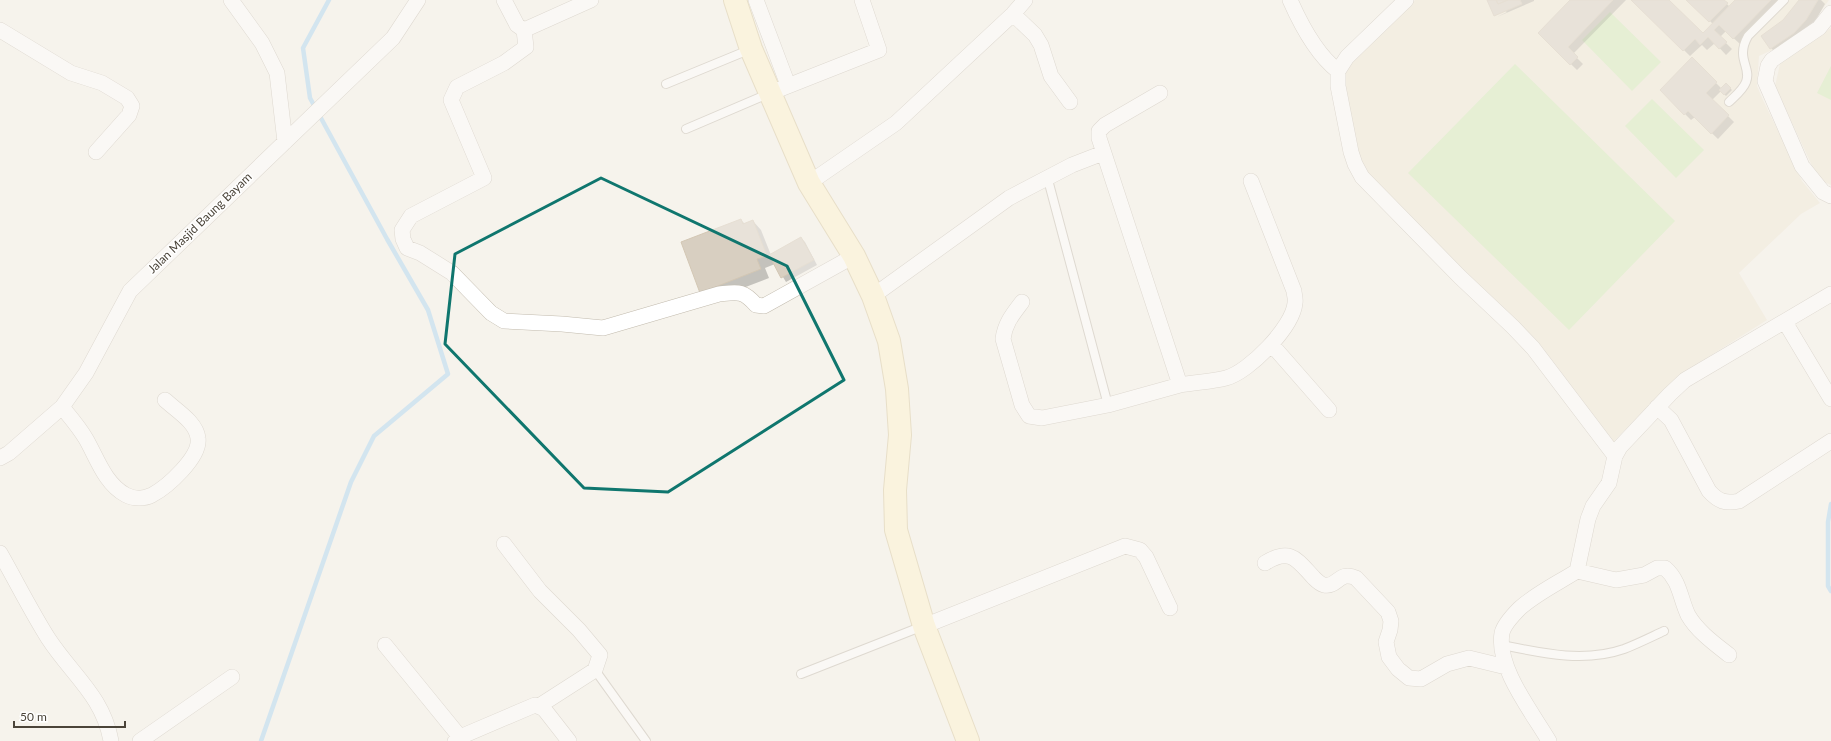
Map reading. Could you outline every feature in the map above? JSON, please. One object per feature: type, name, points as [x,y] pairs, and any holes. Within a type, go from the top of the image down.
[{"type":"street","points":[[231,0],[262,42],[277,73],[285,142]]},
{"type":"street","name":"Jalan Masjid Baung Bayam","points":[[0,458],[9,453],[62,408],[86,373],[130,291],[393,38],[418,0]]},
{"type":"street","points":[[504,0],[517,25],[524,30],[526,47],[504,63],[457,87],[451,100],[484,178],[411,216],[402,230],[403,239],[407,248],[420,253],[452,273],[491,314],[504,321],[603,328],[719,294],[739,292],[749,297],[756,305],[764,306],[854,256]]},
{"type":"street","points":[[524,30],[591,0]]},
{"type":"street","points":[[735,0],[751,49],[779,89]]},
{"type":"street","points":[[756,0],[779,89],[809,183],[854,256],[873,296],[889,341],[896,390],[900,436],[895,490],[896,530],[924,626],[968,741]]},
{"type":"street","points":[[779,89],[879,50],[862,0]]},
{"type":"street","points":[[809,183],[896,123],[1013,14],[1025,0]]},
{"type":"street","points":[[1290,0],[1296,14],[1320,53],[1327,63],[1338,71]]},
{"type":"street","points":[[1406,0],[1347,57],[1338,71],[1338,86],[1354,164],[1362,177],[1460,278],[1513,327],[1533,348],[1615,456]]},
{"type":"street","points":[[1831,13],[1819,28],[1772,60],[1768,66],[1765,81],[1802,166],[1823,192],[1831,196]]},
{"type":"street","points":[[1013,14],[1035,35],[1041,45],[1051,76],[1070,102]]},
{"type":"street","points":[[0,30],[71,74],[102,82],[127,98],[132,106],[128,115],[96,152]]},
{"type":"street","points":[[1160,93],[1105,125],[1099,131],[1099,138],[1180,385]]},
{"type":"street","points":[[873,296],[1008,198],[1072,164],[1103,153]]},
{"type":"street","points":[[1022,302],[1009,318],[1004,329],[1003,339],[1022,405],[1029,416],[1042,418],[1108,405],[1180,385],[1227,378],[1247,366],[1272,345],[1286,326],[1296,303],[1294,291],[1251,181]]},
{"type":"street","points":[[1549,741],[1506,667],[1502,644],[1502,631],[1510,618],[1521,608],[1577,571],[1588,519],[1594,506],[1609,483],[1615,456],[1625,440],[1657,407],[1685,380],[1786,322],[1831,294]]},
{"type":"street","points":[[1786,322],[1831,399]]},
{"type":"street","points":[[1272,345],[1329,410]]},
{"type":"street","points":[[62,408],[76,424],[103,471],[116,489],[127,496],[136,499],[151,495],[175,478],[196,452],[199,439],[194,427],[165,400]]},
{"type":"street","points":[[1657,407],[1671,420],[1708,491],[1717,500],[1728,503],[1739,501],[1831,441]]},
{"type":"street","points":[[385,645],[458,739],[531,706],[538,706],[595,670],[600,655],[579,630],[540,592],[504,544]]},
{"type":"street","points":[[924,626],[1125,546],[1140,550],[1146,557],[1170,608]]},
{"type":"street","points":[[0,553],[5,573],[49,639],[99,704],[108,724],[112,741]]},
{"type":"street","points":[[1265,563],[1276,556],[1286,554],[1294,558],[1325,586],[1332,585],[1344,576],[1350,575],[1356,578],[1388,612],[1391,621],[1386,642],[1389,657],[1398,669],[1409,678],[1421,679],[1447,664],[1469,658],[1506,667]]},
{"type":"street","points":[[1577,571],[1616,580],[1644,575],[1657,568],[1665,568],[1672,574],[1680,589],[1689,616],[1706,636],[1729,655]]},
{"type":"street","points":[[140,741],[232,677]]},
{"type":"street","points":[[538,706],[544,710],[569,741]]},
{"type":"lane","points":[[1730,102],[1742,89],[1746,81],[1747,74],[1742,50],[1744,43],[1748,36],[1784,0]]},
{"type":"lane","points":[[666,84],[751,49]]},
{"type":"lane","points":[[686,129],[779,89]]},
{"type":"lane","points":[[1047,176],[1108,405]]},
{"type":"lane","points":[[801,674],[924,626]]},
{"type":"lane","points":[[1502,644],[1537,652],[1570,656],[1597,655],[1623,649],[1664,631]]},
{"type":"lane","points":[[595,670],[646,741]]},
{"type":"highlighted area","points":[[601,178],[787,266],[844,380],[668,492],[584,488],[445,344],[455,254]]},
{"type":"shaded area","points":[[1415,0],[1829,0],[1814,21],[1781,46],[1759,56],[1757,86],[1802,181],[1820,203],[1801,214],[1739,273],[1767,320],[1678,376],[1613,442],[1490,299],[1365,172],[1361,164],[1346,97],[1344,71]]},
{"type":"shaded area","points":[[1831,28],[1831,185],[1822,181],[1813,168],[1775,86],[1780,64]]},
{"type":"green space","points":[[1610,12],[1661,62],[1632,91],[1582,40]]},
{"type":"green space","points":[[1515,64],[1675,221],[1569,330],[1408,173]]},
{"type":"green space","points":[[1831,66],[1831,100],[1817,93]]},
{"type":"green space","points":[[1652,99],[1704,150],[1676,178],[1625,126]]},
{"type":"building","points":[[1487,0],[1496,0],[1498,4],[1508,0],[1520,0],[1522,4],[1494,16]]},
{"type":"building","points":[[1496,0],[1508,0],[1498,4]]},
{"type":"building","points":[[1570,0],[1613,0],[1568,47],[1578,57],[1570,65],[1538,33]]},
{"type":"building","points":[[1631,0],[1669,0],[1703,33],[1735,0],[1771,0],[1733,39],[1719,25],[1714,30],[1727,42],[1719,49],[1708,37],[1700,45],[1695,39],[1683,51]]},
{"type":"building","points":[[1686,0],[1724,0],[1728,3],[1709,22]]},
{"type":"building","points":[[1799,0],[1818,0],[1806,20],[1794,33],[1770,49],[1761,36],[1783,20]]},
{"type":"building","points":[[1692,57],[1717,82],[1706,93],[1729,115],[1711,134],[1688,111],[1684,115],[1660,90]]},
{"type":"building","points":[[1726,83],[1731,88],[1724,95],[1719,90]]},
{"type":"building","points":[[741,219],[743,224],[753,220],[767,256],[757,259],[761,269],[700,293],[681,242]]},
{"type":"building","points":[[801,237],[814,260],[781,278],[769,255]]},
{"type":"waterway","points":[[261,741],[351,482],[374,436],[448,374],[428,310],[387,239],[310,98],[303,48],[329,0]]},
{"type":"waterway","points":[[1831,504],[1828,522],[1828,586],[1831,591]]}]
